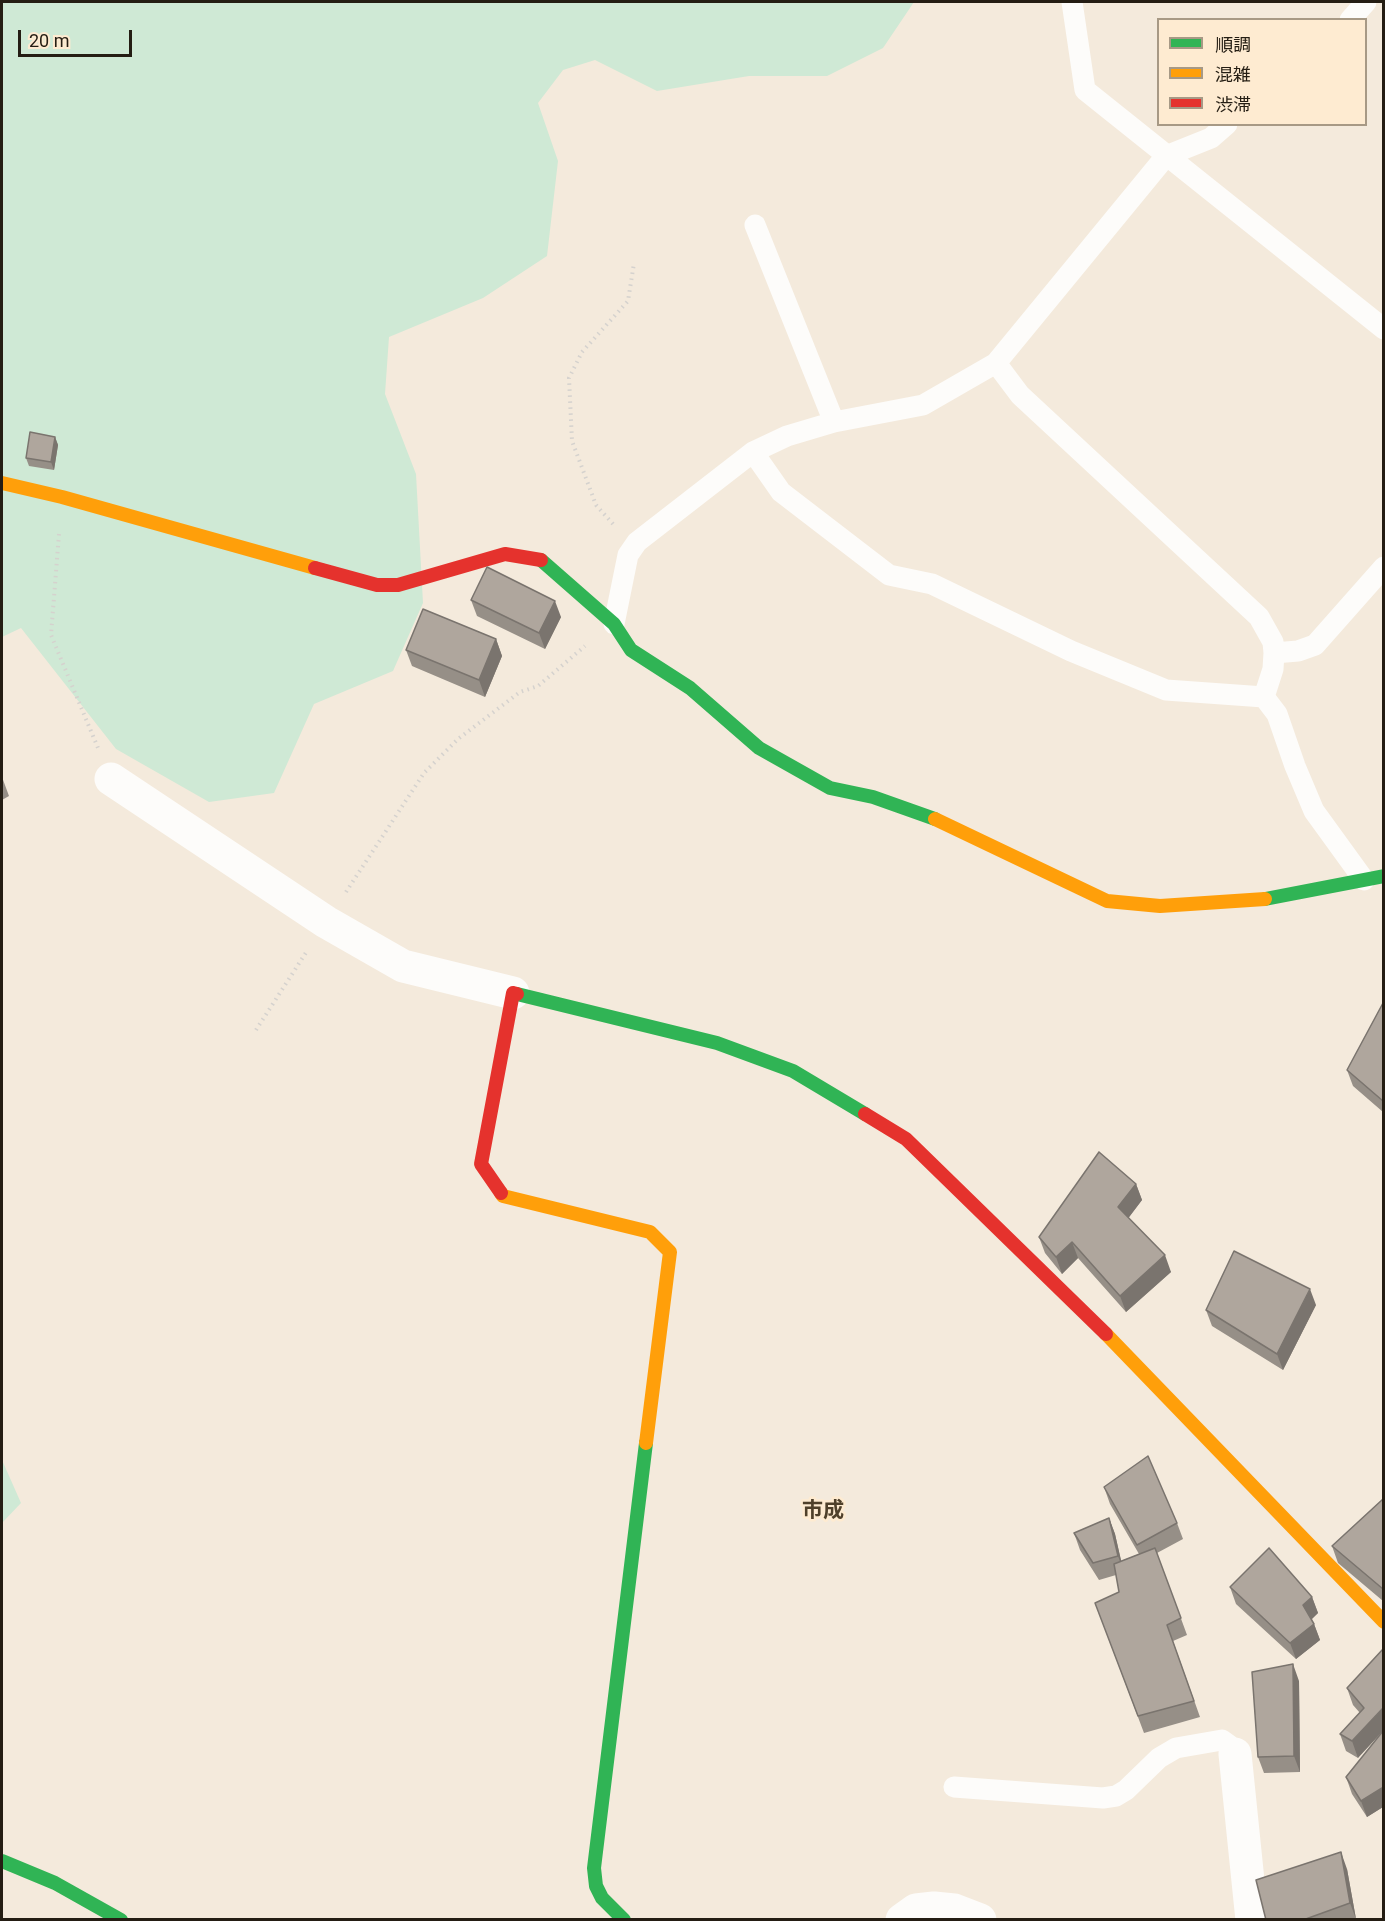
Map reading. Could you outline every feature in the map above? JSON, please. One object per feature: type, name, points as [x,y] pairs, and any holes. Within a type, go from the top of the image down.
[{"type":"street","points":[[2,483],[62,497],[377,585],[398,585],[506,555],[542,560],[614,624],[631,650],[690,688],[759,748],[830,788],[873,796],[941,821],[1107,901],[1160,906],[1272,899],[1374,878]]},
{"type":"street","points":[[111,779],[326,922],[403,966],[728,1047],[793,1071],[906,1139],[1078,1305],[1383,1622]]},
{"type":"street","points":[[513,993],[481,1164],[503,1196],[650,1232],[670,1252],[594,1868],[596,1886],[607,1912]]},
{"type":"street","points":[[1235,1754],[1252,1920]]},
{"type":"street","points":[[2,1861],[55,1883],[121,1920]]},
{"type":"street","points":[[902,1920],[916,1910],[934,1908],[954,1910],[980,1920]]},
{"type":"lane","points":[[1072,2],[1085,90],[1383,329]]},
{"type":"lane","points":[[1352,18],[1366,2]]},
{"type":"lane","points":[[614,624],[628,555],[637,542],[753,453],[787,436],[834,422],[923,405],[996,363],[1166,156],[1211,138],[1225,126]]},
{"type":"lane","points":[[755,225],[834,422]]},
{"type":"lane","points":[[996,363],[1020,395],[1259,617],[1273,642],[1274,653],[1273,669],[1264,697]]},
{"type":"lane","points":[[753,453],[781,492],[889,575],[932,584],[1071,651],[1166,690],[1264,697],[1277,714],[1314,811],[1374,878]]},
{"type":"lane","points":[[1274,653],[1298,651],[1315,645],[1383,567]]},
{"type":"lane","points":[[954,1787],[1102,1798],[1116,1797],[1126,1791],[1159,1758],[1176,1748],[1222,1740],[1235,1754]]},
{"type":"path","points":[[634,263],[628,301],[582,352],[569,378],[572,441],[596,506],[612,523],[637,542]]},
{"type":"path","points":[[62,497],[51,635],[111,779]]},
{"type":"path","points":[[256,1030],[424,774],[458,739],[520,692],[538,686],[591,642]]},
{"type":"green space","points":[[2,2],[914,2],[883,48],[827,76],[749,76],[657,91],[595,60],[563,70],[538,103],[558,161],[547,256],[483,298],[389,337],[385,394],[416,474],[423,603],[393,671],[314,704],[274,793],[209,802],[116,749],[21,628],[2,637]]},
{"type":"green space","points":[[2,1460],[21,1503],[2,1523]]},
{"type":"building","points":[[30,432],[55,437],[51,462],[26,458]]},
{"type":"building","points":[[487,567],[555,601],[539,633],[471,600]]},
{"type":"building","points":[[423,609],[496,639],[479,680],[406,650]]},
{"type":"building","points":[[1383,1003],[1383,1101],[1347,1070]]},
{"type":"building","points":[[1099,1152],[1136,1184],[1118,1207],[1165,1255],[1120,1296],[1072,1242],[1056,1257],[1039,1237]]},
{"type":"building","points":[[1234,1251],[1310,1289],[1277,1354],[1206,1310]]},
{"type":"building","points":[[1148,1456],[1177,1523],[1137,1545],[1104,1487]]},
{"type":"building","points":[[1383,1499],[1383,1589],[1332,1546]]},
{"type":"building","points":[[1109,1518],[1118,1556],[1093,1563],[1074,1533]]},
{"type":"building","points":[[1155,1548],[1181,1618],[1167,1625],[1194,1701],[1138,1716],[1095,1603],[1119,1592],[1114,1564]]},
{"type":"building","points":[[1269,1548],[1312,1597],[1303,1605],[1314,1624],[1290,1643],[1230,1587]]},
{"type":"building","points":[[1383,1649],[1383,1708],[1352,1741],[1340,1734],[1364,1708],[1347,1688]]},
{"type":"building","points":[[1293,1664],[1294,1756],[1258,1757],[1252,1672]]},
{"type":"building","points":[[1383,1731],[1383,1789],[1361,1801],[1346,1777]]},
{"type":"building","points":[[1341,1852],[1350,1903],[1303,1920],[1266,1920],[1256,1880]]},
{"type":"traffic: fast","points":[[541,560],[614,624],[631,650],[690,688],[759,748],[830,788],[873,797],[935,819]]},
{"type":"traffic: fast","points":[[1265,899],[1384,876]]},
{"type":"traffic: fast","points":[[517,994],[717,1043],[793,1071],[865,1114]]},
{"type":"traffic: fast","points":[[624,1920],[602,1898],[596,1886],[594,1868],[646,1443]]},
{"type":"traffic: fast","points":[[2,1861],[55,1883],[121,1920]]},
{"type":"traffic: slow","points":[[2,483],[62,497],[315,568]]},
{"type":"traffic: slow","points":[[935,819],[1107,901],[1160,906],[1265,899]]},
{"type":"traffic: slow","points":[[501,1193],[503,1196],[650,1232],[670,1252],[646,1443]]},
{"type":"traffic: slow","points":[[1106,1334],[1384,1622]]},
{"type":"traffic: jam","points":[[315,568],[377,585],[398,585],[505,554],[541,560]]},
{"type":"traffic: jam","points":[[501,1193],[481,1164],[513,993],[517,994]]},
{"type":"traffic: jam","points":[[865,1114],[906,1139],[1106,1334]]},
{"type":"district","name":"市成","points":[[823,1512]]}]
